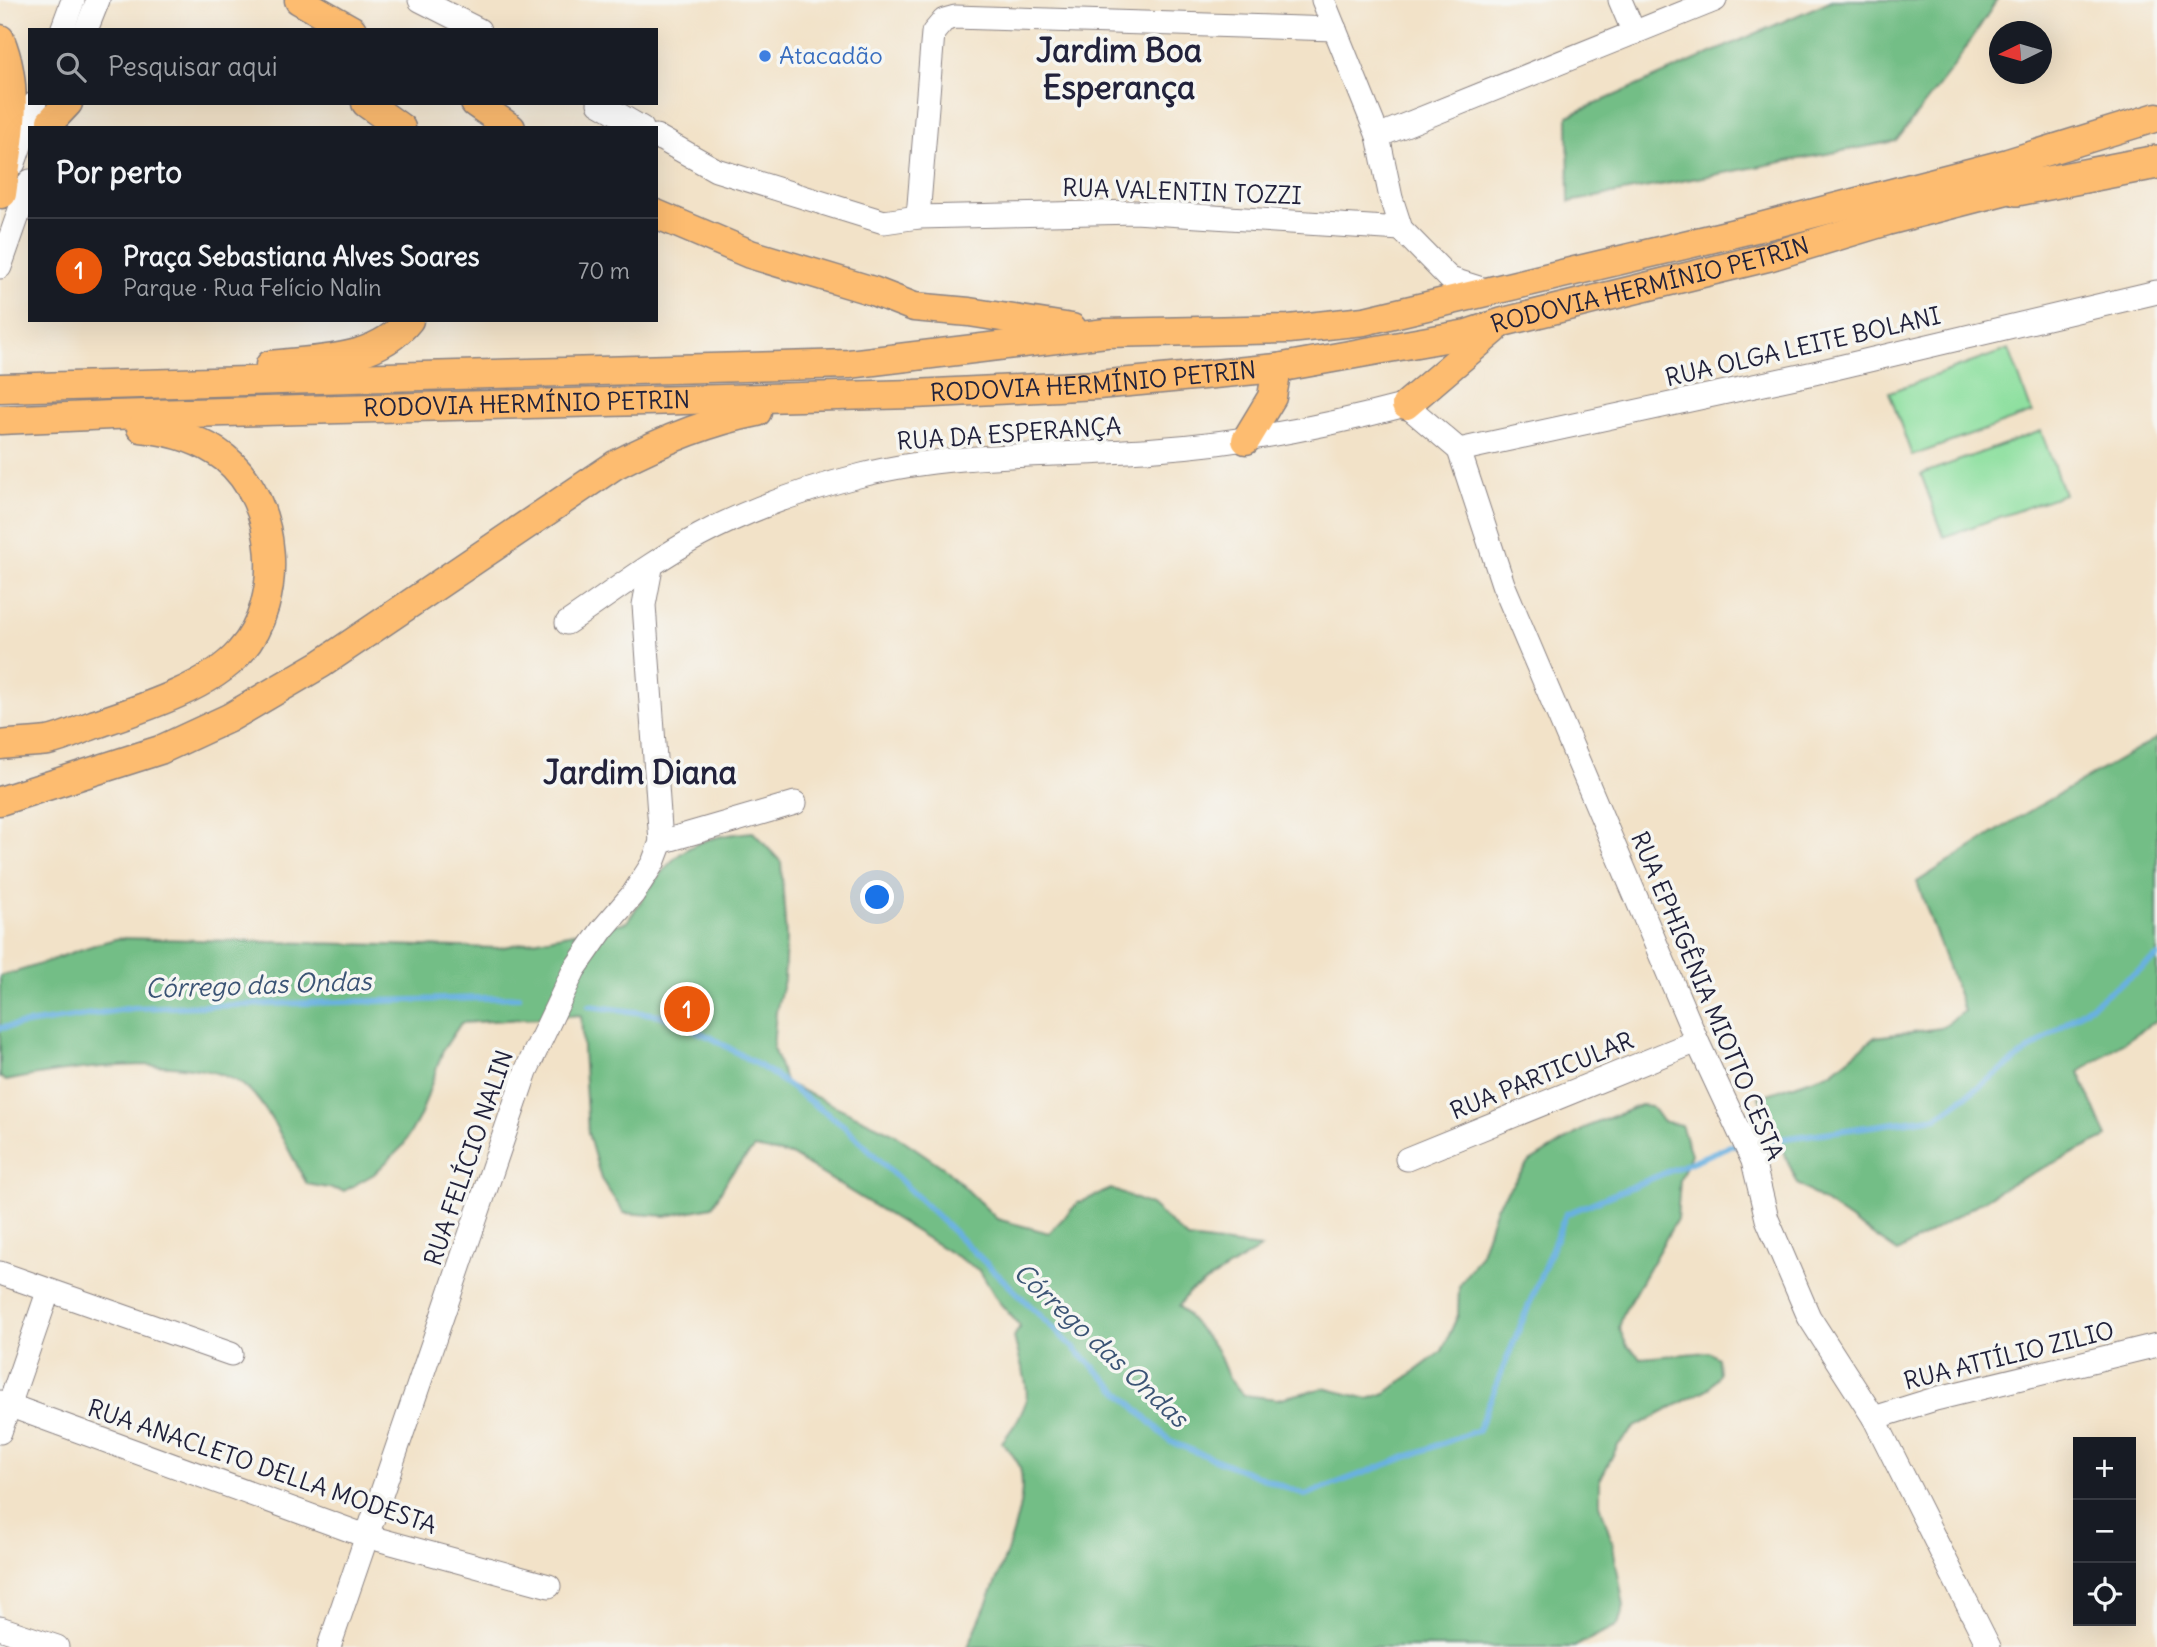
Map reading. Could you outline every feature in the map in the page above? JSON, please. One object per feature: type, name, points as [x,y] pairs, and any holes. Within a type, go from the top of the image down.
[{"type":"highway","points":[[2017,189],[2157,162]]},
{"type":"main road","points":[[299,0],[348,28]]},
{"type":"main road","points":[[0,39],[10,63],[13,90],[1,197]]},
{"type":"main road","points":[[369,105],[398,126]]},
{"type":"main road","points":[[478,105],[508,126]]},
{"type":"main road","name":"RODOVIA HERMÍNIO PETRIN","points":[[0,388],[849,364],[1106,333],[1289,329],[1391,316],[1485,290],[1773,224],[2008,163],[2157,117]]},
{"type":"main road","name":"RODOVIA HERMÍNIO PETRIN","points":[[0,420],[914,394],[1098,385],[1277,368],[1467,334],[1503,322],[1768,257],[1887,221],[2017,189],[2157,146]]},
{"type":"main road","points":[[658,215],[750,254],[873,291],[914,307],[969,312],[1106,333]]},
{"type":"main road","points":[[111,384],[356,355],[378,347],[407,322]]},
{"type":"main road","points":[[1406,405],[1503,322]]},
{"type":"main road","points":[[1245,440],[1272,397],[1277,368]]},
{"type":"main road","points":[[0,801],[160,750],[229,719],[321,664],[615,465],[652,445],[717,420],[769,410],[914,394]]},
{"type":"main road","points":[[0,745],[49,741],[167,700],[207,676],[240,652],[264,611],[271,569],[267,528],[253,494],[225,458],[177,432],[37,418]]},
{"type":"street","points":[[63,28],[73,0]]},
{"type":"street","points":[[87,28],[98,0]]},
{"type":"street","points":[[419,0],[475,28]]},
{"type":"street","points":[[1323,0],[1378,136],[1391,198],[1401,229],[1450,279],[1485,290]]},
{"type":"street","points":[[1620,0],[1634,33]]},
{"type":"street","points":[[1378,136],[1715,0]]},
{"type":"street","points":[[918,217],[933,33],[944,20],[955,18],[1335,29]]},
{"type":"street","points":[[602,105],[639,126]]},
{"type":"street","name":"RUA VALENTIN TOZZI","points":[[658,137],[716,170],[884,222],[918,217],[1135,212],[1401,229]]},
{"type":"street","points":[[1,197],[28,152]]},
{"type":"street","points":[[0,267],[28,187]]},
{"type":"street","name":"RUA OLGA LEITE BOLANI","points":[[1459,450],[1814,373],[2157,292]]},
{"type":"street","points":[[1406,405],[1459,450]]},
{"type":"street","name":"RUA DA ESPERANÇA","points":[[567,623],[697,537],[736,517],[862,475],[916,464],[1157,449],[1245,440],[1316,428],[1406,405]]},
{"type":"street","name":"RUA EPHIGÊNIA MIOTTO CESTA","points":[[1459,450],[1503,584],[1697,1041],[1753,1161],[1767,1219],[1809,1317],[1874,1418],[1989,1647]]},
{"type":"street","points":[[651,568],[645,618],[661,842],[795,803]]},
{"type":"street","name":"RUA FELÍCIO NALIN","points":[[329,1647],[526,1071],[574,970],[602,930],[633,894],[653,863],[661,842]]},
{"type":"street","name":"RUA PARTICULAR","points":[[1407,1159],[1697,1041]]},
{"type":"street","points":[[0,1273],[231,1354]]},
{"type":"street","points":[[0,1432],[5,1404],[48,1292]]},
{"type":"street","name":"RUA ATTÍLIO ZILIO","points":[[1874,1418],[1936,1399],[2157,1345]]},
{"type":"street","name":"RUA ANACLETO DELLA MODESTA","points":[[5,1404],[366,1536],[549,1586]]},
{"type":"street","points":[[0,1628],[57,1647]]},
{"type":"green space","points":[[1832,0],[1997,0],[1952,69],[1896,141],[1569,202],[1568,116]]},
{"type":"green space","points":[[2009,349],[2032,413],[1912,456],[1889,392]]},
{"type":"green space","points":[[2041,431],[2064,494],[1944,537],[1921,474]]},
{"type":"green space","points":[[2157,738],[2157,1020],[2079,1072],[2107,1137],[2012,1183],[1898,1252],[1798,1184],[1759,1097],[1832,1072],[1875,1037],[1941,1028],[1964,1011],[1917,882],[2016,819]]},
{"type":"green space","points":[[753,832],[781,862],[786,938],[784,980],[776,1012],[773,1048],[786,1083],[893,1133],[947,1170],[997,1219],[1049,1233],[1078,1203],[1111,1189],[1151,1205],[1188,1239],[1261,1248],[1188,1293],[1179,1306],[1217,1350],[1229,1379],[1244,1395],[1277,1399],[1324,1388],[1368,1399],[1386,1393],[1442,1351],[1458,1315],[1459,1286],[1481,1253],[1496,1207],[1528,1163],[1589,1126],[1641,1105],[1651,1106],[1662,1121],[1681,1125],[1691,1154],[1680,1180],[1677,1219],[1624,1312],[1619,1328],[1627,1346],[1641,1358],[1708,1352],[1718,1358],[1719,1374],[1711,1387],[1635,1427],[1618,1445],[1600,1480],[1600,1504],[1612,1541],[1624,1606],[1618,1625],[1574,1647],[968,1647],[1005,1558],[1019,1508],[1022,1486],[1020,1468],[1002,1442],[1021,1414],[1027,1392],[1014,1337],[1020,1326],[998,1301],[980,1271],[791,1155],[754,1148],[730,1175],[712,1207],[666,1216],[624,1213],[601,1179],[588,1133],[581,1015],[461,1023],[443,1050],[421,1114],[403,1146],[374,1174],[344,1191],[307,1184],[276,1127],[255,1096],[235,1081],[207,1071],[173,1066],[136,1065],[63,1071],[6,1081],[0,1077],[0,976],[89,946],[120,938],[499,948],[627,922],[653,883],[676,857],[690,847],[727,835]]},
{"type":"waterway","name":"Córrego das Ondas","points":[[1752,1143],[1937,1117],[2157,957]]},
{"type":"waterway","name":"Córrego das Ondas","points":[[0,1028],[133,1008],[519,997]]},
{"type":"waterway","name":"Córrego das Ondas","points":[[589,1006],[660,1015],[712,1038],[768,1071],[844,1126],[1171,1442],[1305,1495],[1478,1430],[1566,1214],[1730,1146],[1741,1145]]},
{"type":"place","name":"Atacadão","points":[[765,56]]},
{"type":"place","name":"Praça Sebastiana Alves Soares","points":[[687,1009]]},
{"type":"district","name":"Jardim Boa Esperança","points":[[1119,70]]},
{"type":"district","name":"Jardim Diana","points":[[640,773]]}]
